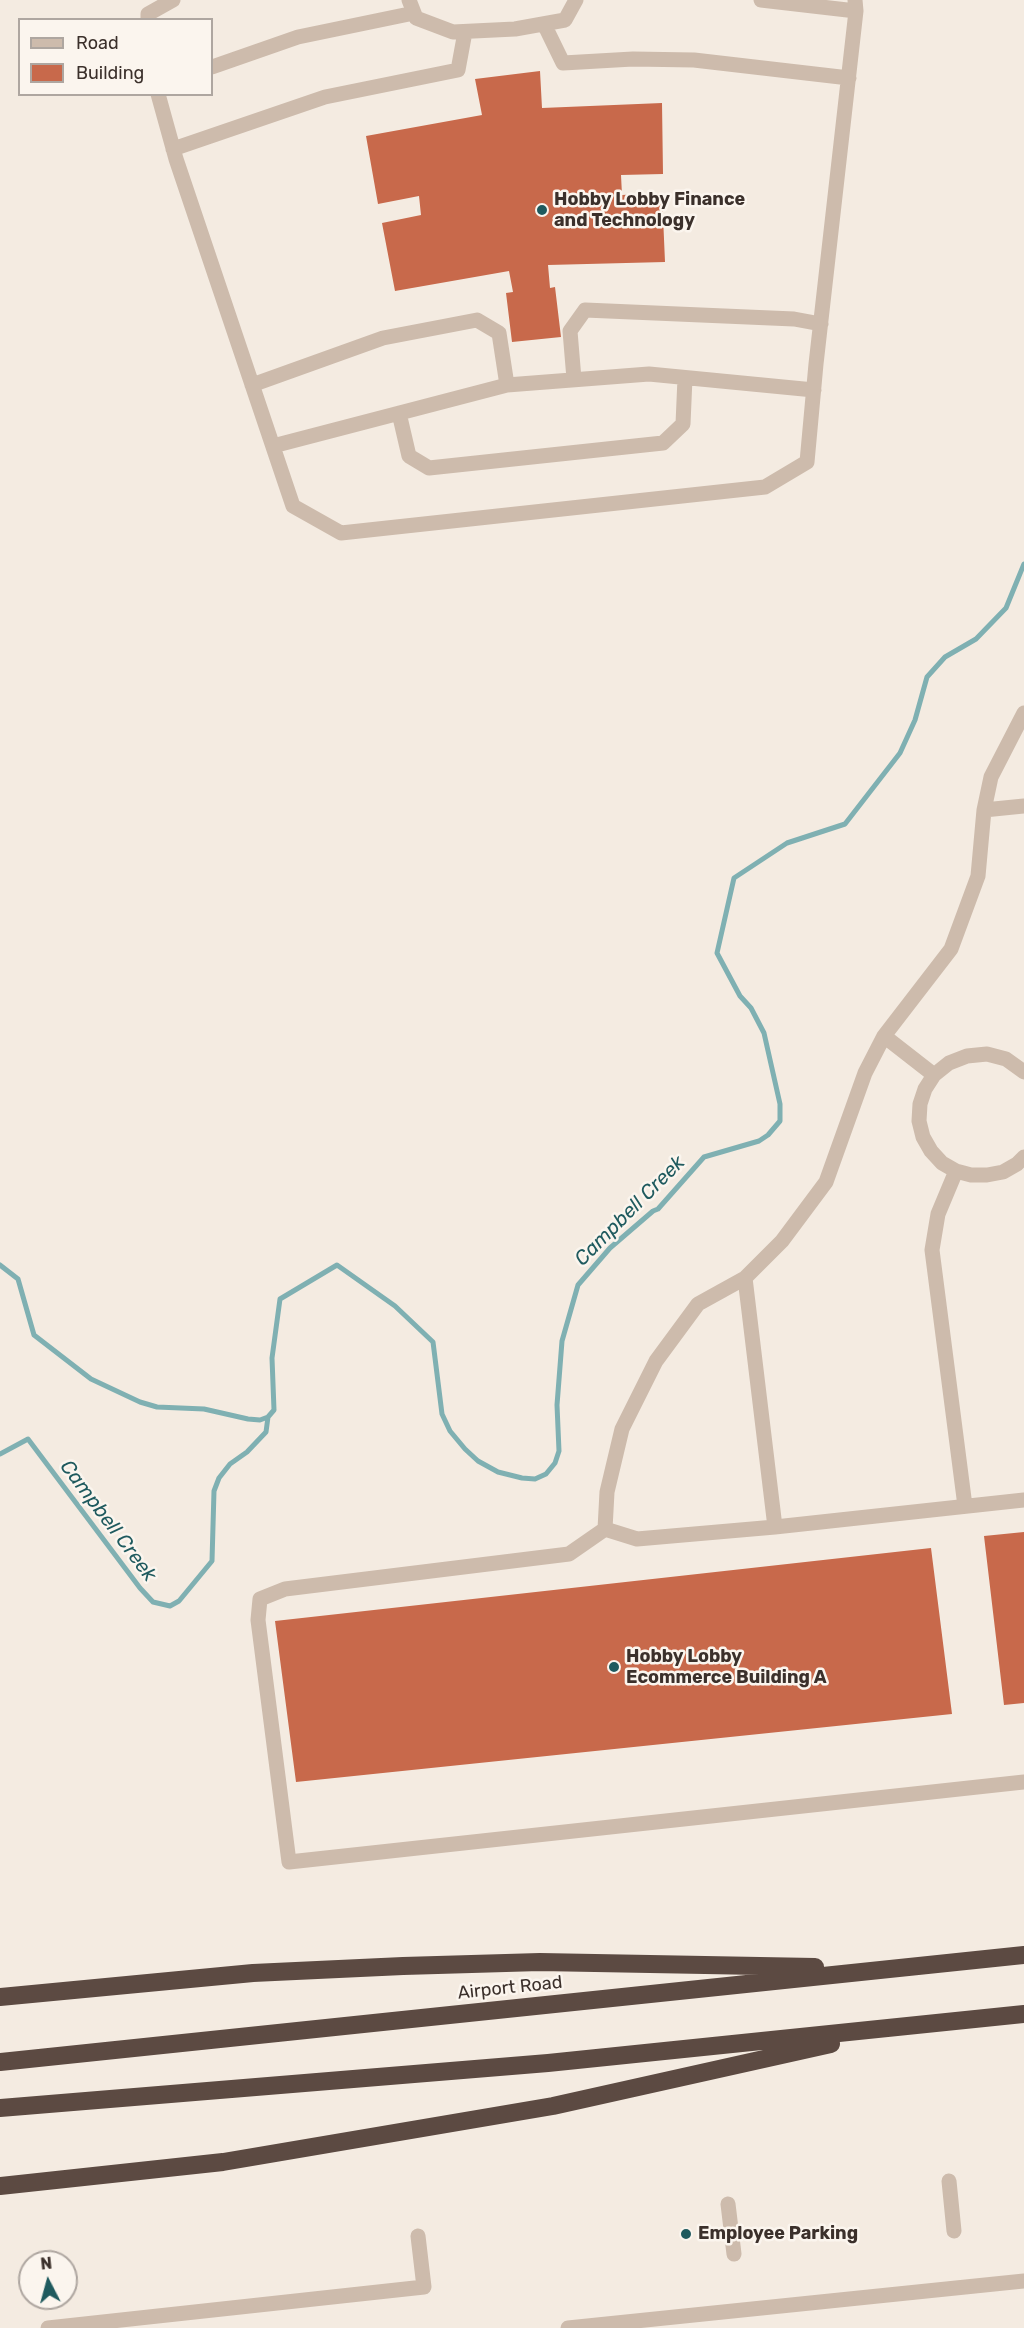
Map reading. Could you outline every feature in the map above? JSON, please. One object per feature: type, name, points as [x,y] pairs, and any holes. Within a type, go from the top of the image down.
[{"type":"highway","name":"Airport Road","points":[[0,2062],[1024,1955]]},
{"type":"highway","points":[[0,1997],[253,1973],[540,1962],[895,1969]]},
{"type":"highway","points":[[0,2108],[548,2063],[1024,2014]]},
{"type":"highway","points":[[0,2186],[223,2162],[553,2106],[913,2026]]},
{"type":"lane","points":[[148,18],[148,14],[172,0]]},
{"type":"lane","points":[[213,67],[298,37],[411,6],[416,18],[453,32],[465,32],[515,29],[565,20],[576,0]]},
{"type":"lane","points":[[160,96],[174,149],[293,506],[341,532],[765,487],[807,462],[856,6],[761,0]]},
{"type":"lane","points":[[544,24],[563,63],[633,59],[694,60],[849,78]]},
{"type":"lane","points":[[174,149],[325,97],[458,70],[465,32]]},
{"type":"lane","points":[[574,379],[570,330],[585,310],[794,319],[821,324]]},
{"type":"lane","points":[[252,385],[383,338],[477,320],[498,333],[507,385]]},
{"type":"lane","points":[[273,446],[507,385],[650,374],[814,390]]},
{"type":"lane","points":[[399,413],[410,456],[429,468],[663,443],[683,424],[685,378]]},
{"type":"lane","points":[[605,1528],[607,1492],[622,1429],[656,1361],[698,1304],[745,1278],[782,1241],[826,1182],[865,1073],[884,1036],[951,949],[978,876],[984,810],[991,777],[1017,722],[1024,713]]},
{"type":"lane","points":[[984,810],[1024,806]]},
{"type":"lane","points":[[884,1036],[934,1075]]},
{"type":"lane","points":[[1024,1072],[1006,1059],[987,1054],[967,1056],[949,1063],[934,1075],[925,1089],[920,1104],[919,1121],[923,1137],[931,1151],[942,1163],[956,1171],[971,1175],[1003,1172],[1024,1157]]},
{"type":"lane","points":[[956,1171],[938,1214],[932,1250],[964,1506]]},
{"type":"lane","points":[[745,1278],[775,1527]]},
{"type":"lane","points":[[605,1528],[637,1539],[775,1527],[1024,1500]]},
{"type":"lane","points":[[605,1528],[569,1554],[285,1589],[260,1599],[258,1620],[289,1862],[1024,1782]]},
{"type":"lane","points":[[949,2181],[954,2231]]},
{"type":"lane","points":[[729,2204],[734,2254]]},
{"type":"lane","points":[[48,2328],[424,2287],[418,2236]]},
{"type":"lane","points":[[568,2328],[1024,2281]]},
{"type":"building","name":"Hobby Lobby Finance and Technology","points":[[540,71],[542,108],[662,103],[663,174],[621,175],[622,195],[662,193],[665,262],[548,265],[550,288],[555,287],[561,337],[512,342],[506,293],[513,292],[509,271],[395,291],[382,223],[421,215],[419,196],[378,204],[366,136],[482,115],[475,79]]},
{"type":"building","points":[[1024,1532],[1024,1703],[1004,1705],[984,1536]]},
{"type":"building","name":"Hobby Lobby Ecommerce Building A","points":[[931,1548],[952,1714],[296,1782],[275,1621]]},
{"type":"waterway","name":"Campbell Creek","points":[[0,1454],[28,1439],[153,1602],[170,1606],[179,1601],[212,1561],[214,1491],[219,1478],[230,1464],[247,1452],[266,1432],[268,1417],[274,1410],[272,1358],[280,1299],[337,1265],[395,1306],[433,1342],[442,1414],[450,1431],[465,1449],[478,1461],[498,1472],[535,1479],[546,1474],[555,1463],[559,1451],[557,1405],[562,1341],[578,1285],[610,1248],[658,1209],[704,1157],[759,1141],[768,1135],[780,1121],[780,1104],[764,1033],[751,1008],[740,996],[717,953],[734,878],[787,843],[845,824],[900,753],[915,720],[927,677],[945,657],[976,639],[1006,608],[1024,564]]},
{"type":"waterway","points":[[0,1265],[18,1279],[34,1335],[91,1379],[140,1402],[157,1407],[204,1409],[248,1419],[260,1420],[268,1417]]},
{"type":"place","name":"Hobby Lobby Finance and Technology","points":[[542,210]]},
{"type":"place","name":"Hobby Lobby Ecommerce Building A","points":[[614,1667]]},
{"type":"place","name":"Employee Parking","points":[[686,2234]]}]
